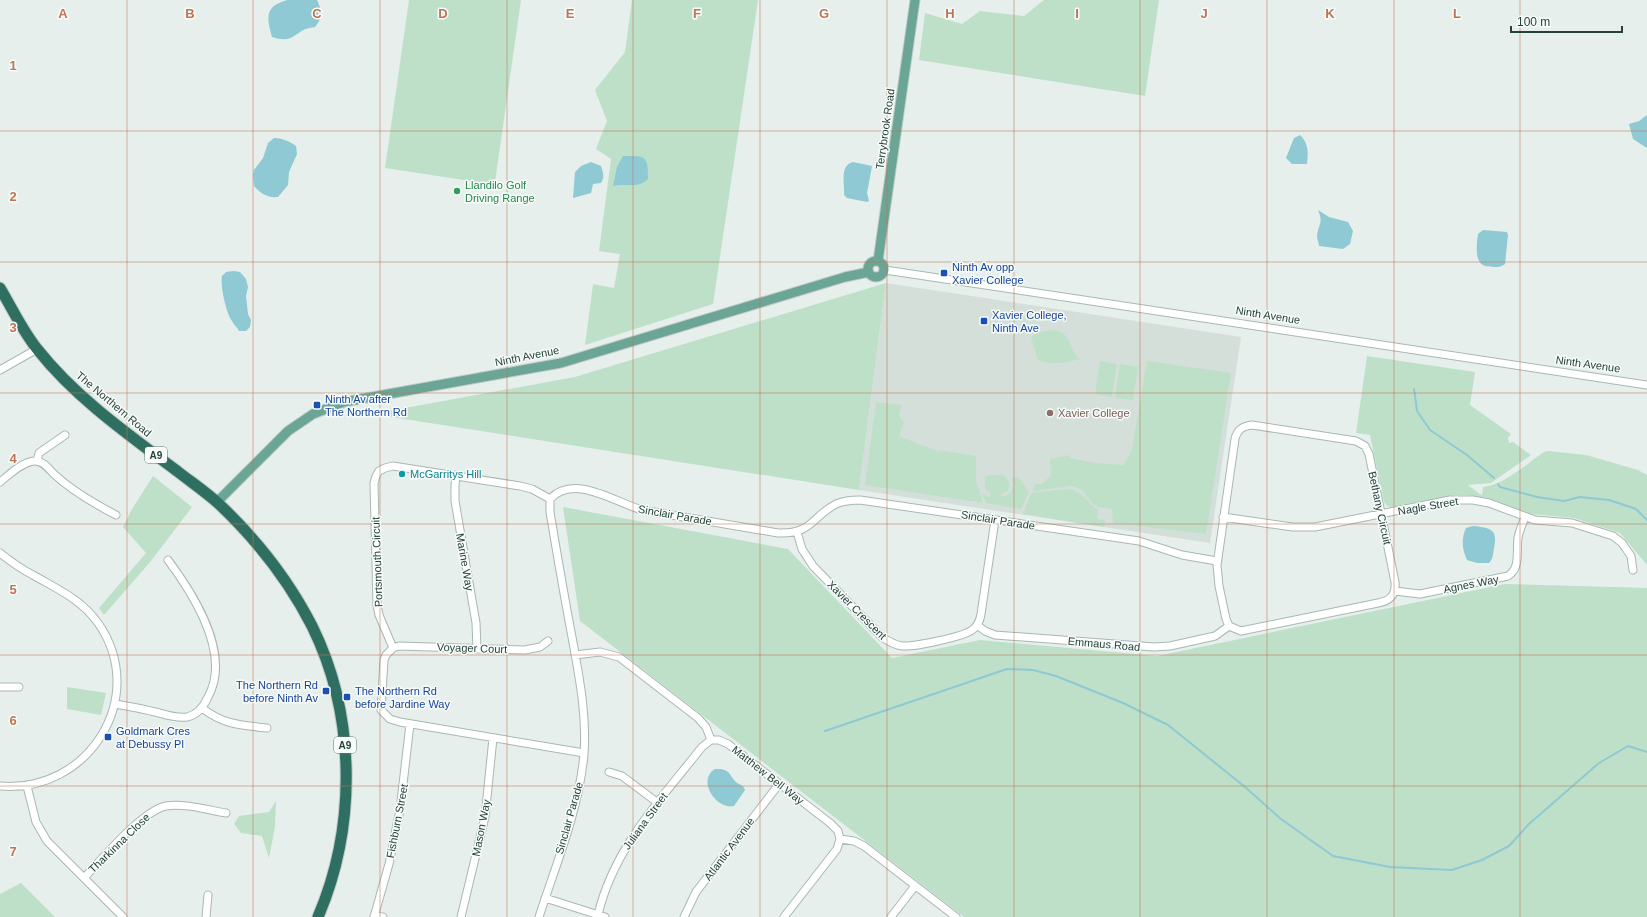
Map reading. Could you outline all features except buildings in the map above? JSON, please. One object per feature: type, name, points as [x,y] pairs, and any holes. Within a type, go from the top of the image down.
[{"type":"highway","name":"The Northern Road","points":[[0,288],[37,349],[60,374],[122,429],[217,502],[249,536],[274,565],[304,611],[313,628],[339,707],[346,757],[345,809],[335,867],[318,917]]},
{"type":"main road","name":"Terrybrook Road","points":[[878,261],[915,0]]},
{"type":"main road","points":[[878,261],[884,265],[885,270],[882,275],[878,277],[872,276],[868,272],[868,267],[871,263],[878,261]]},
{"type":"main road","name":"Ninth Avenue","points":[[217,502],[288,431],[313,414],[344,402],[561,363],[845,277],[868,272]]},
{"type":"street","name":"Ninth Avenue","points":[[885,270],[1647,385]]},
{"type":"street","points":[[0,370],[37,349]]},
{"type":"street","name":"Bethany Circuit","points":[[1229,626],[1225,616],[1219,586],[1217,561],[1236,436],[1242,428],[1252,426],[1353,441],[1362,444],[1369,454],[1395,582],[1395,591]]},
{"type":"street","points":[[37,461],[39,454],[65,435]]},
{"type":"street","points":[[0,482],[26,463],[37,461],[44,464],[78,494],[116,515]]},
{"type":"street","name":"Portsmouth Circuit","points":[[393,648],[379,615],[377,605],[375,479],[380,471],[389,466],[456,475],[532,489],[550,499]]},
{"type":"street","name":"Marine Way","points":[[456,475],[455,501],[476,623],[477,648]]},
{"type":"street","name":"Sinclair Parade","points":[[539,917],[573,810],[579,787],[584,753],[584,712],[550,512],[550,499],[559,492],[588,490],[604,494],[630,507],[642,510],[778,533],[797,532],[814,523],[835,505],[851,500],[872,501],[1139,541],[1182,555],[1217,561]]},
{"type":"street","name":"Nagle Street","points":[[1223,517],[1300,528],[1324,526],[1450,500],[1465,499],[1489,503],[1535,520],[1572,523],[1613,536],[1622,543],[1631,556],[1633,570]]},
{"type":"street","name":"Agnes Way","points":[[1395,591],[1416,595],[1425,594],[1508,576],[1514,572],[1516,566],[1518,537],[1525,517]]},
{"type":"street","points":[[977,625],[981,614],[996,520]]},
{"type":"street","name":"Xavier Crescent","points":[[797,532],[802,549],[813,566],[882,637],[888,641],[902,646],[917,645],[964,634],[977,625]]},
{"type":"street","points":[[0,553],[32,575],[71,596],[82,604],[95,618],[107,638],[114,658],[117,679],[114,704],[108,723],[94,748],[83,759],[70,769],[55,777],[27,786],[0,786]]},
{"type":"street","points":[[114,704],[180,717],[193,715],[202,708],[212,690],[216,677],[216,668],[212,644],[205,622],[195,600],[168,560]]},
{"type":"street","points":[[1229,626],[1241,631],[1378,603],[1390,598],[1395,591]]},
{"type":"street","name":"Emmaus Road","points":[[977,625],[985,631],[995,635],[1150,647],[1170,646],[1215,636],[1229,626]]},
{"type":"street","name":"Voyager Court","points":[[393,648],[399,646],[525,650],[540,647],[548,640]]},
{"type":"street","points":[[393,648],[386,655],[384,660],[381,710],[390,719],[410,724],[584,753]]},
{"type":"street","points":[[575,655],[600,652],[619,657],[698,718],[706,727],[711,740]]},
{"type":"street","points":[[0,687],[19,688]]},
{"type":"street","points":[[202,708],[216,718],[226,722],[266,728]]},
{"type":"street","name":"Fishburn Street","points":[[374,916],[389,864],[400,810],[410,724]]},
{"type":"street","name":"Mason Way","points":[[461,917],[485,817],[493,738]]},
{"type":"street","name":"Matthew Bell Way","points":[[711,740],[723,741],[830,823],[838,831],[840,839]]},
{"type":"street","name":"Juliana Street","points":[[598,915],[608,881],[623,851],[702,747],[711,740]]},
{"type":"street","points":[[609,772],[622,776],[658,803]]},
{"type":"street","name":"Atlantic Avenue","points":[[684,917],[696,892],[779,784]]},
{"type":"street","points":[[27,786],[34,816],[40,831],[52,846],[123,917]]},
{"type":"street","name":"Tharkinna Close","points":[[84,878],[142,819],[156,809],[167,806],[180,806],[226,813]]},
{"type":"street","points":[[784,917],[837,849],[840,839],[854,841],[864,846],[956,917]]},
{"type":"street","points":[[891,917],[916,886]]},
{"type":"street","points":[[206,917],[208,895]]},
{"type":"street","points":[[546,898],[605,917]]},
{"type":"street","points":[[374,916],[383,917]]},
{"type":"shaded area","name":"Xavier College","points":[[886,283],[1241,337],[1210,543],[859,490]]},
{"type":"green space","points":[[409,0],[521,0],[495,182],[490,184],[385,168]]},
{"type":"green space","points":[[632,0],[758,0],[713,304],[585,345],[593,284],[614,288],[620,254],[599,251],[611,159],[596,149],[607,121],[595,90],[625,52]]},
{"type":"green space","points":[[1044,0],[1159,0],[1145,96],[919,60],[925,13],[962,24],[980,11],[1024,16]]},
{"type":"green space","points":[[886,283],[859,490],[372,414],[575,377]]},
{"type":"green space","points":[[1054,330],[1065,335],[1074,352],[1081,359],[1054,363],[1038,360],[1031,337],[1040,332]]},
{"type":"green space","points":[[1367,356],[1475,372],[1470,405],[1511,434],[1508,438],[1509,443],[1513,442],[1531,455],[1491,483],[1468,485],[1482,495],[1483,487],[1507,478],[1544,452],[1549,451],[1586,455],[1638,470],[1647,475],[1647,565],[1620,533],[1574,518],[1531,514],[1488,498],[1454,495],[1392,507],[1387,506],[1384,502],[1370,435],[1356,433]]},
{"type":"green space","points":[[1100,361],[1117,364],[1112,397],[1095,394]]},
{"type":"green space","points":[[1147,361],[1231,373],[1206,534],[1113,523],[1112,509],[1098,507],[1093,504],[1082,490],[1072,486],[1033,490],[1035,484],[1042,484],[1051,475],[1050,459],[1070,455],[1070,458],[1095,463],[1124,465],[1132,449]]},
{"type":"green space","points":[[1120,364],[1138,367],[1133,400],[1115,398]]},
{"type":"green space","points":[[876,402],[901,405],[899,416],[904,422],[899,436],[939,452],[939,450],[976,456],[976,480],[983,503],[865,485]]},
{"type":"green space","points":[[988,475],[1004,475],[1009,482],[1009,488],[1007,491],[1001,494],[1003,497],[1012,490],[1012,478],[1018,477],[1029,492],[1021,509],[986,503],[982,494],[990,497],[991,493],[985,489],[985,478]]},
{"type":"green space","points":[[153,476],[192,507],[151,561],[104,615],[99,608],[146,553],[123,527],[132,509]]},
{"type":"green space","points":[[1070,489],[1078,492],[1098,510],[1097,519],[1105,520],[1104,527],[1023,514],[1031,493]]},
{"type":"green space","points":[[563,507],[788,549],[892,658],[980,640],[1157,656],[1505,584],[1647,588],[1647,917],[964,917],[580,621]]},
{"type":"green space","points":[[67,687],[106,693],[101,715],[67,709]]},
{"type":"green space","points":[[276,801],[275,827],[269,858],[262,836],[241,833],[234,824],[239,816],[269,812]]},
{"type":"green space","points":[[21,883],[55,917],[0,917],[0,894]]},
{"type":"water","points":[[287,0],[317,0],[321,11],[319,21],[315,27],[308,28],[291,38],[280,39],[272,37],[268,18],[270,11],[275,5]]},
{"type":"water","points":[[1647,115],[1647,148],[1633,139],[1629,124],[1639,121]]},
{"type":"water","points":[[1300,135],[1305,142],[1308,152],[1307,164],[1292,164],[1286,158],[1294,138]]},
{"type":"water","points":[[274,138],[285,140],[294,144],[296,146],[297,154],[289,172],[288,185],[278,197],[265,195],[257,189],[254,186],[253,175],[254,170],[263,158],[268,143]]},
{"type":"water","points":[[623,156],[637,156],[644,158],[647,165],[648,179],[636,185],[613,186],[617,167]]},
{"type":"water","points":[[591,162],[601,166],[603,179],[601,183],[593,184],[591,193],[573,198],[575,172],[581,166]]},
{"type":"water","points":[[853,162],[872,166],[867,193],[869,201],[867,202],[847,198],[844,195],[844,171],[849,164]]},
{"type":"water","points":[[1318,210],[1329,217],[1348,222],[1353,231],[1350,244],[1343,249],[1319,246],[1317,236],[1321,218]]},
{"type":"water","points":[[1483,230],[1507,232],[1508,235],[1504,265],[1493,267],[1485,266],[1480,263],[1477,255],[1477,242],[1478,234]]},
{"type":"water","points":[[226,272],[240,272],[246,279],[248,287],[246,296],[248,314],[251,320],[250,327],[246,331],[239,331],[234,324],[224,299],[222,276]]},
{"type":"water","points":[[1473,526],[1489,529],[1494,533],[1495,542],[1493,554],[1489,563],[1477,563],[1467,560],[1463,548],[1463,536],[1466,528]]},
{"type":"water","points":[[715,769],[727,771],[737,783],[742,785],[744,788],[745,790],[734,806],[721,804],[711,794],[708,787],[708,780],[710,774]]},
{"type":"waterway","points":[[1414,389],[1417,411],[1430,430],[1467,455],[1494,478]]},
{"type":"waterway","points":[[1498,484],[1500,487],[1537,497],[1564,501],[1580,497],[1609,500],[1636,509],[1647,520]]},
{"type":"waterway","points":[[825,731],[1007,669],[1033,670],[1056,676],[1123,703],[1168,725],[1245,787],[1281,819],[1333,856],[1390,867],[1452,870],[1482,860],[1509,846],[1529,824],[1599,763],[1628,746],[1647,752]]},
{"type":"place","name":"Llandilo Golf Driving Range","points":[[457,191]]},
{"type":"place","name":"Ninth Av opp Xavier College","points":[[944,273]]},
{"type":"place","name":"Xavier College, Ninth Ave","points":[[984,321]]},
{"type":"place","name":"Ninth Av after The Northern Rd","points":[[317,405]]},
{"type":"place","name":"Xavier College","points":[[1050,413]]},
{"type":"place","name":"McGarritys Hill","points":[[402,474]]},
{"type":"place","name":"The Northern Rd before Ninth Av","points":[[326,691]]},
{"type":"place","name":"The Northern Rd before Jardine Way","points":[[347,697]]},
{"type":"place","name":"Goldmark Cres at Debussy Pl","points":[[108,737]]}]
